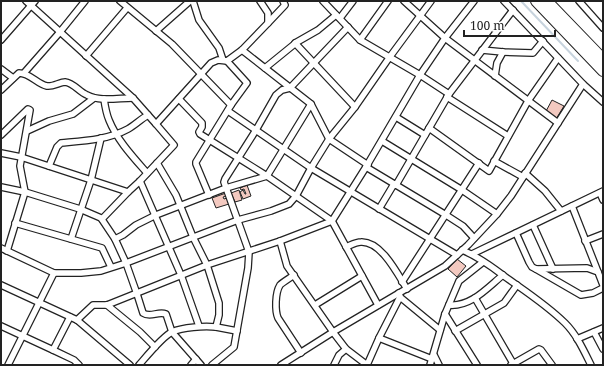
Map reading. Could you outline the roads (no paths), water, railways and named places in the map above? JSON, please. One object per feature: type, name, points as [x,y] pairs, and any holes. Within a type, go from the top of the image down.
[{"type":"highway","points":[[536,1],[603,71]]},
{"type":"highway","points":[[547,1],[603,59]]},
{"type":"street","points":[[26,1],[33,3],[60,32],[133,98],[174,145],[102,219]]},
{"type":"street","points":[[120,1],[172,44],[231,105]]},
{"type":"street","points":[[156,31],[190,1]]},
{"type":"street","points":[[193,1],[199,20],[220,48],[225,61],[247,83],[231,105],[196,164],[209,195]]},
{"type":"street","points":[[260,1],[268,13],[268,24]]},
{"type":"street","points":[[156,124],[211,63],[218,60],[225,61],[242,50],[285,5],[283,1]]},
{"type":"street","points":[[323,1],[360,40],[420,75],[448,96],[508,136]]},
{"type":"street","points":[[265,68],[295,43],[338,17],[353,1]]},
{"type":"street","points":[[360,40],[388,1]]},
{"type":"street","points":[[404,1],[445,38],[474,61],[558,123]]},
{"type":"street","points":[[1,135],[28,109],[30,110],[20,166],[25,192],[15,223],[4,249],[54,273],[101,271],[126,263],[238,220],[271,211],[289,204],[296,196],[329,139],[355,107],[431,1]]},
{"type":"street","points":[[77,320],[93,305],[107,305],[207,265],[280,241],[332,220],[367,166],[420,75],[445,38],[474,1]]},
{"type":"street","points":[[504,1],[583,84],[603,102]]},
{"type":"street","points":[[579,1],[603,28]]},
{"type":"street","points":[[24,73],[60,32],[81,2]]},
{"type":"street","points":[[1,40],[33,3]]},
{"type":"street","points":[[86,56],[127,8]]},
{"type":"street","points":[[379,209],[411,159],[448,96],[513,10]]},
{"type":"street","points":[[212,365],[234,347],[248,268],[249,252],[224,182],[225,179],[276,95],[282,90],[290,88],[348,28]]},
{"type":"street","points":[[482,50],[533,53],[543,42]]},
{"type":"street","points":[[295,43],[355,107]]},
{"type":"street","points":[[242,50],[311,104],[329,139],[395,184],[446,214],[463,226],[474,238]]},
{"type":"street","points":[[495,76],[498,63],[503,52]]},
{"type":"street","points":[[429,128],[489,171],[528,101],[558,58]]},
{"type":"street","points":[[1,69],[13,78]]},
{"type":"street","points":[[1,90],[19,73],[24,73],[47,86],[64,82],[68,83],[85,95],[94,98],[133,98]]},
{"type":"street","points":[[281,365],[378,305],[400,295],[407,289],[445,266],[457,255],[497,214],[511,196],[583,84]]},
{"type":"street","points":[[27,131],[49,121],[73,114],[94,98]]},
{"type":"street","points":[[179,98],[202,123],[202,127],[199,132],[200,134],[267,176],[332,220],[378,305]]},
{"type":"street","points":[[104,99],[109,120],[117,134],[129,153],[147,173]]},
{"type":"street","points":[[115,239],[136,225],[156,215],[226,188],[267,176],[311,104]]},
{"type":"street","points":[[228,111],[311,168],[457,255]]},
{"type":"street","points":[[49,166],[60,143],[101,138],[117,134],[128,129],[148,115]]},
{"type":"street","points":[[396,116],[425,135]]},
{"type":"street","points":[[71,239],[91,180],[101,138]]},
{"type":"street","points":[[382,141],[462,190],[497,214]]},
{"type":"street","points":[[1,153],[21,157],[128,192]]},
{"type":"street","points":[[494,161],[524,175],[544,191],[562,211]]},
{"type":"street","points":[[157,163],[176,195],[193,237],[207,265],[219,303],[219,315],[216,327]]},
{"type":"street","points":[[402,282],[479,163]]},
{"type":"street","points":[[140,181],[181,275],[199,326]]},
{"type":"street","points":[[1,186],[25,192],[99,216],[115,239],[126,263],[143,313],[147,315],[161,312],[166,314],[172,332],[201,365]]},
{"type":"street","points":[[472,254],[601,192],[603,200]]},
{"type":"street","points":[[516,233],[529,262],[536,269],[581,294],[593,293],[603,287],[572,206]]},
{"type":"street","points":[[15,223],[102,248],[112,267]]},
{"type":"street","points":[[533,225],[553,269]]},
{"type":"street","points":[[585,241],[603,234]]},
{"type":"street","points":[[280,241],[287,266],[333,332],[346,349],[367,365],[400,295]]},
{"type":"street","points":[[346,247],[359,242],[369,242],[380,249],[407,289]]},
{"type":"street","points":[[462,250],[472,254],[518,285],[565,323],[577,338],[591,365]]},
{"type":"street","points":[[430,365],[445,314],[459,281],[483,262]]},
{"type":"street","points":[[536,269],[587,268],[598,272]]},
{"type":"street","points":[[1,362],[8,365],[54,273]]},
{"type":"street","points":[[294,275],[280,286],[277,297],[276,312],[278,318],[301,353]]},
{"type":"street","points":[[449,305],[458,306],[475,298],[503,275]]},
{"type":"street","points":[[315,305],[362,276]]},
{"type":"street","points":[[1,285],[77,320],[130,365]]},
{"type":"street","points":[[455,331],[504,302],[518,285]]},
{"type":"street","points":[[400,295],[440,330]]},
{"type":"street","points":[[475,298],[513,364],[539,349],[552,365]]},
{"type":"street","points":[[107,305],[140,332],[155,347]]},
{"type":"street","points":[[445,314],[477,365]]},
{"type":"street","points":[[53,350],[70,317]]},
{"type":"street","points":[[1,326],[74,360],[79,365]]},
{"type":"street","points":[[139,365],[155,347],[172,332],[199,326],[216,327],[237,331]]},
{"type":"street","points":[[577,338],[603,328]]},
{"type":"street","points":[[594,332],[603,349]]},
{"type":"street","points":[[379,338],[433,357],[439,365]]},
{"type":"street","points":[[334,365],[339,355],[346,349]]},
{"type":"street","points":[[191,365],[196,359]]},
{"type":"waterway","points":[[521,1],[578,61]]}]
